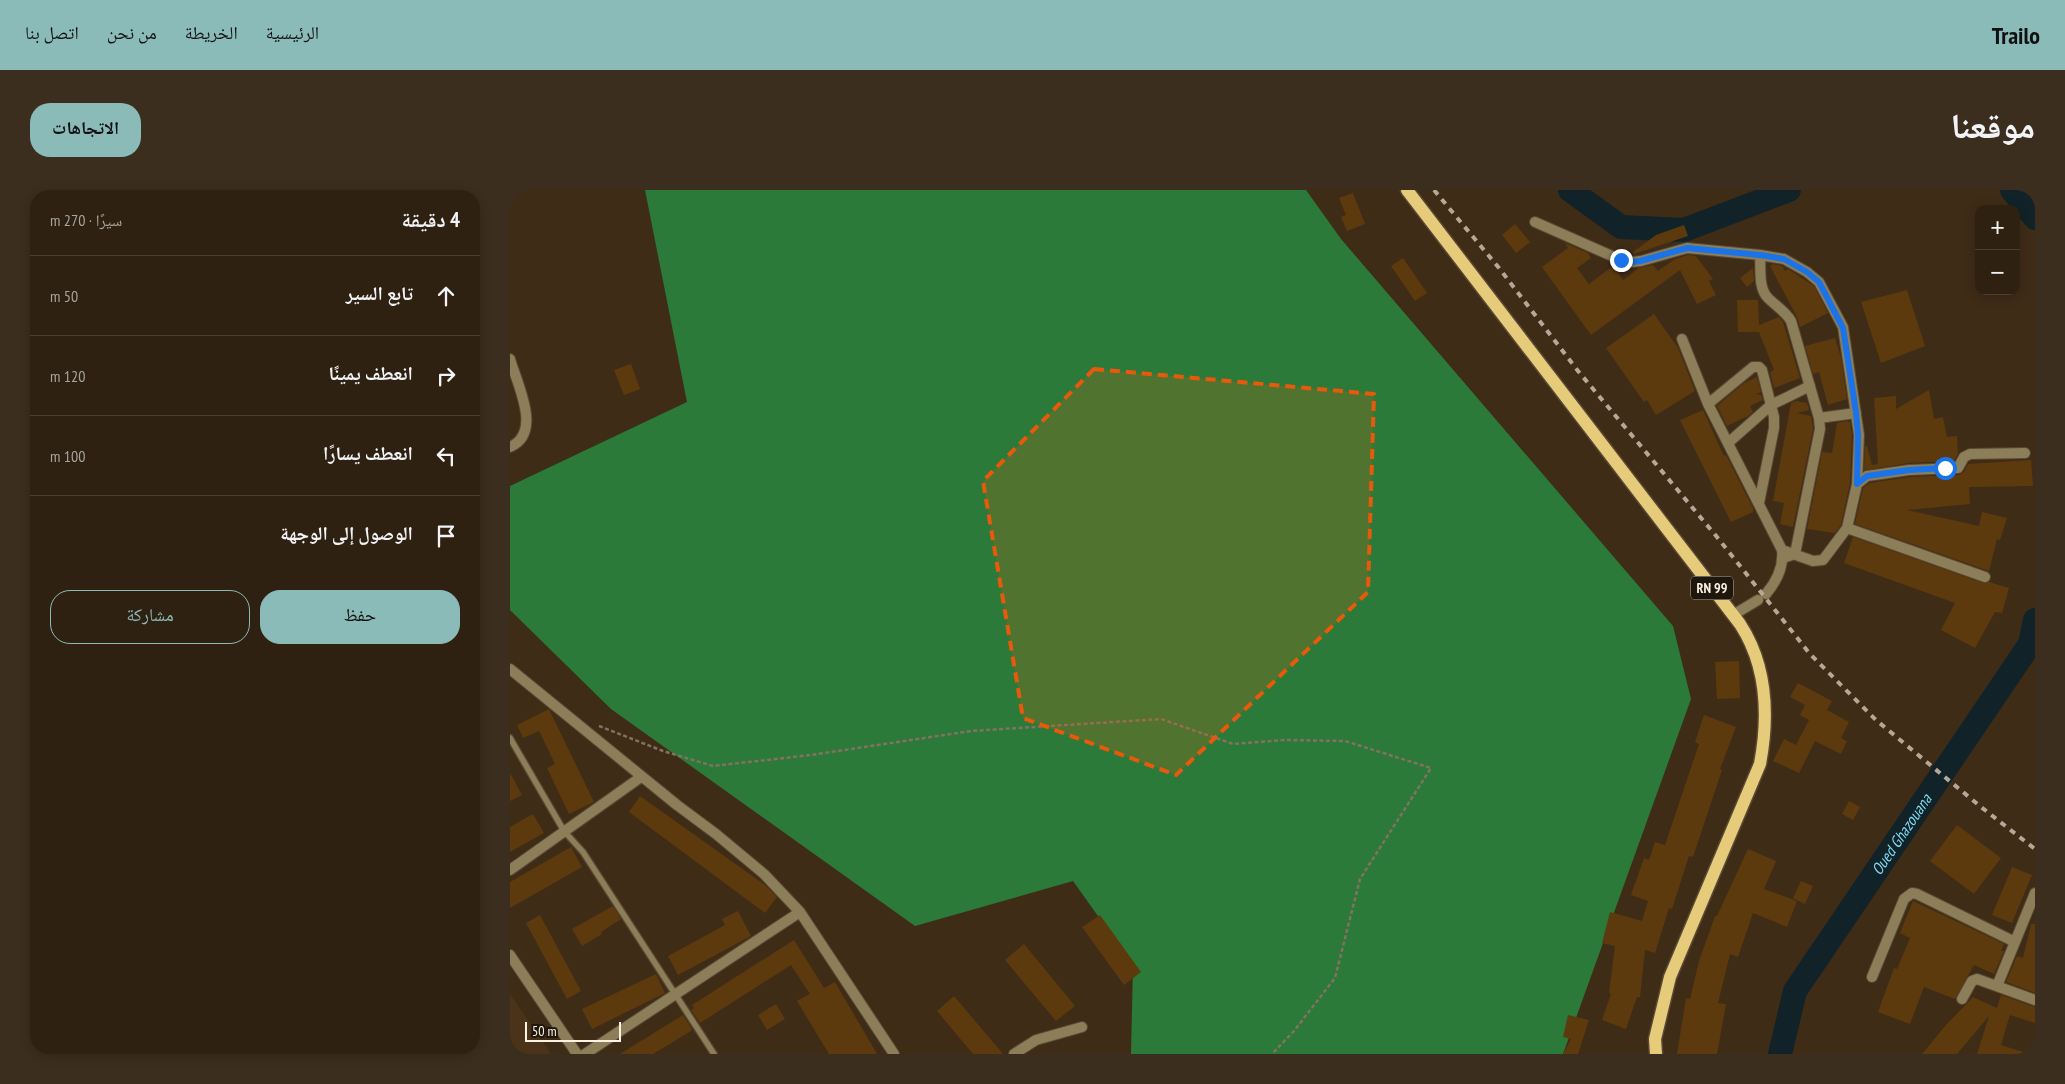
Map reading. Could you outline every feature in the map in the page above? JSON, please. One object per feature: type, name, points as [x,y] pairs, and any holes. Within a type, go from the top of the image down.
[{"type":"main road","name":"RN 99","points":[[1407,190],[1733,615],[1747,635],[1759,665],[1765,698],[1766,731],[1760,764],[1670,976],[1655,1039],[1656,1054]]},
{"type":"street","points":[[1535,222],[1621,260],[1632,262],[1687,248],[1760,255],[1784,259],[1807,272],[1819,282],[1843,328],[1856,412],[1858,435],[1857,484],[1847,528],[1823,560],[1814,561],[1795,554],[1782,554]]},
{"type":"street","points":[[1760,255],[1763,291],[1766,297],[1786,313],[1791,321],[1819,418],[1819,438],[1795,554]]},
{"type":"street","points":[[1682,339],[1708,404],[1759,503],[1782,554],[1782,566],[1774,584],[1762,597],[1733,615]]},
{"type":"street","points":[[510,359],[528,419],[524,435],[517,444],[510,447]]},
{"type":"street","points":[[1708,404],[1753,367],[1756,366],[1762,370],[1771,405],[1774,428],[1759,503]]},
{"type":"street","points":[[1728,443],[1771,405],[1810,386]]},
{"type":"street","points":[[1819,418],[1856,412]]},
{"type":"street","points":[[1857,484],[1867,476],[1892,472],[1926,468],[1958,468],[1964,457],[1970,454],[2025,453]]},
{"type":"street","points":[[1847,528],[1985,578]]},
{"type":"street","points":[[510,669],[641,777],[716,834],[764,874],[800,912],[894,1054]]},
{"type":"street","points":[[510,870],[641,777]]},
{"type":"street","points":[[1872,977],[1904,899],[1912,893],[2015,942]]},
{"type":"street","points":[[1997,986],[2035,893]]},
{"type":"street","points":[[585,1054],[800,912]]},
{"type":"street","points":[[510,955],[578,1054]]},
{"type":"street","points":[[1962,999],[1974,979],[2035,1000]]},
{"type":"street","points":[[1014,1054],[1036,1040],[1082,1027]]},
{"type":"lane","points":[[510,738],[564,831],[583,852],[714,1054]]},
{"type":"path","points":[[593,724],[618,732],[663,751],[713,766],[811,755],[971,731],[1161,719],[1232,744],[1284,740],[1345,741],[1432,768],[1360,879],[1335,978],[1294,1031],[1272,1054]]},
{"type":"highlighted area","points":[[1094,369],[1374,394],[1368,592],[1176,775],[1023,718],[983,481]]},
{"type":"shaded area","points":[[510,994],[551,1054],[510,1054]]},
{"type":"green space","points":[[645,190],[1306,190],[1341,239],[1673,626],[1691,699],[1563,1054],[1131,1054],[1133,965],[1073,881],[915,926],[611,709],[510,610],[510,486],[687,402]]},
{"type":"building","points":[[1353,193],[1365,224],[1347,231],[1341,217],[1346,215],[1339,198]]},
{"type":"building","points":[[1515,224],[1530,242],[1516,253],[1502,235]]},
{"type":"building","points":[[1684,225],[1688,236],[1634,254],[1633,252],[1656,235]]},
{"type":"building","points":[[1565,243],[1588,253],[1591,258],[1577,268],[1589,284],[1613,266],[1623,280],[1639,268],[1653,265],[1658,271],[1675,259],[1688,255],[1696,256],[1713,279],[1709,281],[1716,295],[1697,304],[1680,270],[1591,335],[1542,267],[1568,248]]},
{"type":"building","points":[[1403,258],[1427,293],[1415,301],[1391,266]]},
{"type":"building","points":[[1773,264],[1782,266],[1785,271],[1788,269],[1814,286],[1828,313],[1800,327],[1797,317],[1770,266]]},
{"type":"building","points":[[1753,268],[1754,281],[1747,287],[1740,278]]},
{"type":"building","points":[[1907,290],[1925,346],[1881,363],[1861,302]]},
{"type":"building","points":[[1737,300],[1758,300],[1759,325],[1779,317],[1783,322],[1800,378],[1774,388],[1770,372],[1774,370],[1759,332],[1738,332]]},
{"type":"building","points":[[1654,314],[1678,348],[1695,391],[1656,415],[1647,400],[1644,402],[1606,348]]},
{"type":"building","points":[[1835,338],[1841,358],[1847,399],[1828,405],[1819,372],[1813,374],[1805,346]]},
{"type":"building","points":[[631,364],[640,389],[624,395],[614,370]]},
{"type":"building","points":[[1757,377],[1761,392],[1756,394],[1761,395],[1763,400],[1750,406],[1753,412],[1748,416],[1727,426],[1717,406],[1744,383]]},
{"type":"building","points":[[1929,390],[1934,419],[1943,417],[1947,437],[1957,436],[1958,454],[1954,461],[1909,463],[1864,470],[1865,446],[1867,446],[1872,465],[1878,464],[1874,398],[1896,396],[1896,409]]},
{"type":"building","points":[[1796,401],[1807,403],[1809,410],[1797,413],[1811,416],[1813,429],[1793,527],[1780,524],[1784,503],[1773,501],[1791,403]]},
{"type":"building","points":[[1703,410],[1724,456],[1726,455],[1753,508],[1753,512],[1731,522],[1680,420]]},
{"type":"building","points":[[1850,422],[1852,435],[1850,483],[1841,525],[1835,533],[1807,529],[1822,452],[1832,453],[1837,423]]},
{"type":"building","points":[[2031,460],[2033,486],[1969,487],[1970,504],[1907,510],[1979,526],[1982,512],[2007,518],[2000,540],[1997,539],[1989,571],[1855,524],[1863,488],[1870,483],[1910,477],[1959,475],[1964,472],[1968,464]]},
{"type":"building","points":[[1853,537],[1983,583],[1989,582],[2009,588],[2002,613],[1995,612],[1975,648],[1941,630],[1955,603],[1844,563]]},
{"type":"building","points":[[1739,661],[1740,698],[1717,699],[1715,662]]},
{"type":"building","points":[[1798,683],[1832,701],[1827,710],[1849,722],[1841,738],[1847,741],[1841,754],[1815,741],[1799,773],[1773,761],[1784,739],[1796,745],[1809,720],[1800,715],[1805,705],[1790,697]]},
{"type":"building","points":[[549,709],[594,802],[569,814],[547,768],[555,764],[539,731],[523,738],[517,725]]},
{"type":"building","points":[[1704,715],[1736,727],[1720,769],[1722,770],[1693,857],[1689,856],[1672,909],[1669,908],[1655,953],[1645,950],[1640,997],[1637,997],[1626,1029],[1602,1020],[1611,994],[1609,993],[1615,946],[1602,943],[1610,912],[1642,921],[1648,901],[1631,895],[1644,858],[1649,860],[1655,842],[1665,845],[1699,744],[1695,742]]},
{"type":"building","points":[[510,773],[522,795],[510,801]]},
{"type":"building","points":[[640,796],[765,885],[777,897],[765,913],[629,812]]},
{"type":"building","points":[[1849,801],[1860,807],[1853,820],[1842,814]]},
{"type":"building","points":[[533,814],[544,833],[510,852],[510,827]]},
{"type":"building","points":[[1957,825],[2001,858],[1974,894],[1930,861]]},
{"type":"building","points":[[571,847],[582,867],[510,908],[510,882]]},
{"type":"building","points":[[1748,849],[1776,861],[1764,889],[1797,901],[1787,927],[1753,913],[1738,957],[1730,954],[1718,1003],[1726,1004],[1717,1054],[1677,1054],[1686,998],[1690,999],[1699,961],[1715,916],[1717,916]]},
{"type":"building","points":[[2012,867],[2032,875],[2012,923],[1992,915]]},
{"type":"building","points":[[1801,881],[1813,886],[1805,904],[1793,898]]},
{"type":"building","points":[[1913,901],[2004,944],[2001,951],[2004,951],[1994,974],[1974,965],[1955,999],[1924,987],[1910,1024],[1878,1012],[1894,968],[1897,969],[1910,938],[1900,933]]},
{"type":"building","points":[[613,906],[621,919],[601,932],[602,934],[582,946],[572,929]]},
{"type":"building","points":[[738,911],[751,936],[678,975],[668,956],[725,925],[722,919]]},
{"type":"building","points":[[540,915],[581,991],[567,999],[526,923]]},
{"type":"building","points":[[1100,915],[1141,972],[1124,985],[1082,927]]},
{"type":"building","points":[[2031,924],[2035,924],[2035,993],[2006,982],[2017,956],[2023,958]]},
{"type":"building","points":[[794,940],[824,988],[835,982],[877,1054],[829,1054],[797,1001],[810,994],[791,965],[700,1023],[691,1010],[694,1008],[692,1005]]},
{"type":"building","points":[[1024,944],[1075,1006],[1056,1021],[1005,960]]},
{"type":"building","points":[[656,974],[665,993],[592,1029],[582,1009]]},
{"type":"building","points":[[2001,995],[2035,1007],[2035,1023],[2010,1015],[2001,1045],[2023,1052],[2023,1054],[1977,1054],[1989,1016],[1957,1054],[1922,1054],[1973,997],[1997,1008]]},
{"type":"building","points":[[954,996],[1003,1054],[973,1054],[937,1011]]},
{"type":"building","points":[[776,1004],[785,1019],[767,1030],[758,1015]]},
{"type":"building","points":[[683,1015],[692,1029],[691,1031],[653,1054],[620,1054]]},
{"type":"building","points":[[1568,1015],[1589,1020],[1578,1054],[1563,1054],[1571,1039],[1563,1037]]},
{"type":"waterway","name":"Oued Ghazouana","points":[[1570,190],[1621,227],[1684,230],[1789,190]]},
{"type":"waterway","name":"Oued Ghazouana","points":[[2012,190],[2035,218]]},
{"type":"waterway","name":"Oued Ghazouana","points":[[1780,1054],[1795,991],[2030,644],[2035,620]]},
{"type":"railway","points":[[1434,190],[1499,268],[1578,371],[1717,537],[1810,654],[1876,720],[2035,849]]},
{"type":"route","points":[[1621,260],[1640,261],[1687,248],[1784,259],[1807,272],[1819,282],[1843,328],[1856,412],[1858,435],[1857,484],[1867,476],[1909,470],[1945,468]]}]
